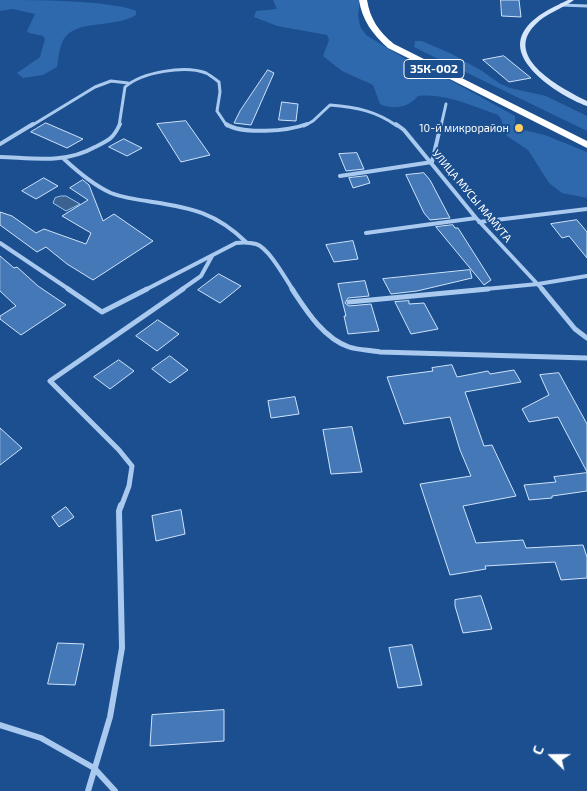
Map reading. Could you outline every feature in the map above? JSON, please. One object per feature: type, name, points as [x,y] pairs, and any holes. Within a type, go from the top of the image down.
[{"type":"highway","name":"35К-002","points":[[363,0],[364,10],[370,25],[378,36],[390,46],[587,145]]},
{"type":"highway","name":"35К-002","points":[[371,0],[372,9],[379,24],[399,44],[587,139]]},
{"type":"street","points":[[585,6],[572,0],[560,3],[538,20],[523,36],[523,47],[527,59],[539,74],[555,87],[587,104]]},
{"type":"street","points":[[560,3],[585,6]]},
{"type":"street","name":"УЛИЦА МУСЫ МАМУТА","points":[[128,83],[135,79],[167,72],[186,71],[204,73],[219,82],[220,92],[217,111],[227,126],[249,130],[275,131],[306,125],[330,105],[360,109],[382,115],[404,130],[478,220],[538,284],[575,329],[587,338]]},
{"type":"street","points":[[0,144],[95,87],[111,81],[128,83],[125,87],[121,121],[114,136],[81,155],[64,159],[0,157]]},
{"type":"street","points":[[340,176],[432,162],[446,104]]},
{"type":"street","points":[[64,159],[98,186],[121,196],[175,204],[205,211],[235,229],[246,242]]},
{"type":"street","points":[[366,233],[587,209]]},
{"type":"street","points":[[0,243],[102,312],[236,243],[258,244],[268,253],[308,313],[330,337],[350,347],[380,352],[587,358]]},
{"type":"street","points":[[88,791],[110,718],[122,648],[119,511],[129,486],[132,466],[120,450],[50,381],[201,276],[212,256]]},
{"type":"street","points":[[349,302],[538,284],[587,276]]},
{"type":"street","points":[[0,725],[42,738],[94,768],[115,791]]},
{"type":"shaded area","points":[[0,0],[91,3],[124,7],[136,11],[136,15],[116,22],[74,30],[67,35],[62,43],[57,67],[43,75],[23,78],[17,73],[40,57],[45,39],[43,36],[27,31],[35,14],[13,9],[0,11]]},
{"type":"shaded area","points":[[273,0],[360,0],[358,15],[360,26],[366,35],[414,64],[448,79],[515,116],[515,128],[545,135],[587,152],[587,198],[562,193],[549,183],[528,150],[507,136],[498,115],[439,96],[418,96],[410,103],[400,107],[380,104],[373,85],[342,71],[323,56],[329,40],[327,35],[277,26],[254,17],[256,11],[277,9]]},
{"type":"shaded area","points":[[415,41],[422,41],[452,54],[510,88],[546,96],[587,116],[587,131],[414,47]]},
{"type":"shaded area","points":[[66,196],[80,204],[66,211],[53,203],[55,198]]},
{"type":"building","points":[[501,0],[519,0],[521,17],[502,16]]},
{"type":"building","points":[[504,56],[531,78],[509,82],[483,60]]},
{"type":"building","points":[[268,70],[274,73],[251,125],[234,123],[240,111]]},
{"type":"building","points":[[282,102],[298,104],[296,121],[279,120]]},
{"type":"building","points":[[186,121],[210,155],[181,162],[157,124]]},
{"type":"building","points":[[46,123],[83,139],[67,148],[31,132]]},
{"type":"building","points":[[124,139],[142,148],[127,156],[109,147]]},
{"type":"building","points":[[357,153],[364,169],[346,171],[339,154]]},
{"type":"building","points":[[424,173],[430,180],[450,218],[430,220],[424,213],[406,175]]},
{"type":"building","points":[[367,176],[370,183],[353,188],[349,178]]},
{"type":"building","points":[[44,178],[58,186],[36,199],[22,191]]},
{"type":"building","points":[[83,180],[89,185],[103,221],[114,214],[153,241],[93,280],[67,264],[46,247],[37,252],[0,225],[0,212],[12,216],[36,233],[44,229],[86,244],[91,233],[62,216],[88,200],[70,188]]},
{"type":"building","points":[[577,220],[587,232],[587,258],[569,236],[562,238],[551,224]]},
{"type":"building","points":[[453,225],[455,228],[458,228],[491,280],[484,285],[436,227]]},
{"type":"building","points":[[353,241],[358,259],[334,262],[326,245]]},
{"type":"building","points":[[0,256],[66,305],[21,335],[0,319],[0,316],[16,306],[0,291]]},
{"type":"building","points":[[470,270],[472,278],[417,291],[391,294],[383,279]]},
{"type":"building","points":[[219,274],[241,286],[220,303],[198,290]]},
{"type":"building","points":[[365,281],[369,296],[348,298],[345,303],[349,306],[371,304],[379,331],[348,334],[344,316],[346,316],[338,284]]},
{"type":"building","points":[[409,301],[409,304],[424,303],[438,329],[411,334],[395,302]]},
{"type":"building","points":[[158,320],[179,334],[157,351],[136,336]]},
{"type":"building","points":[[170,356],[188,370],[170,383],[152,369]]},
{"type":"building","points":[[119,360],[134,371],[110,389],[94,377]]},
{"type":"building","points":[[452,365],[457,377],[488,371],[490,374],[514,370],[521,382],[465,392],[484,446],[492,445],[516,496],[463,506],[476,543],[523,540],[526,548],[583,545],[587,557],[587,578],[561,580],[555,562],[485,566],[486,569],[450,575],[420,484],[471,476],[460,450],[450,417],[404,424],[387,377],[433,371],[432,368]]},
{"type":"building","points":[[559,373],[587,424],[587,472],[558,417],[529,422],[522,409],[549,395],[540,375]]},
{"type":"building","points":[[295,397],[299,414],[271,418],[268,401]]},
{"type":"building","points":[[352,427],[362,472],[331,474],[323,430]]},
{"type":"building","points":[[0,428],[22,448],[0,465]]},
{"type":"building","points":[[587,473],[587,491],[552,496],[552,498],[529,500],[524,485],[556,482],[554,477]]},
{"type":"building","points":[[66,507],[74,517],[59,527],[52,517]]},
{"type":"building","points":[[181,510],[185,534],[156,541],[152,516]]},
{"type":"building","points":[[481,596],[492,629],[463,633],[455,600]]},
{"type":"building","points":[[58,643],[84,644],[75,685],[48,684]]},
{"type":"building","points":[[412,645],[422,685],[398,688],[389,648]]},
{"type":"building","points":[[224,710],[224,741],[150,746],[152,715]]},
{"type":"place","name":"10-й микрорайон","points":[[519,128]]}]
